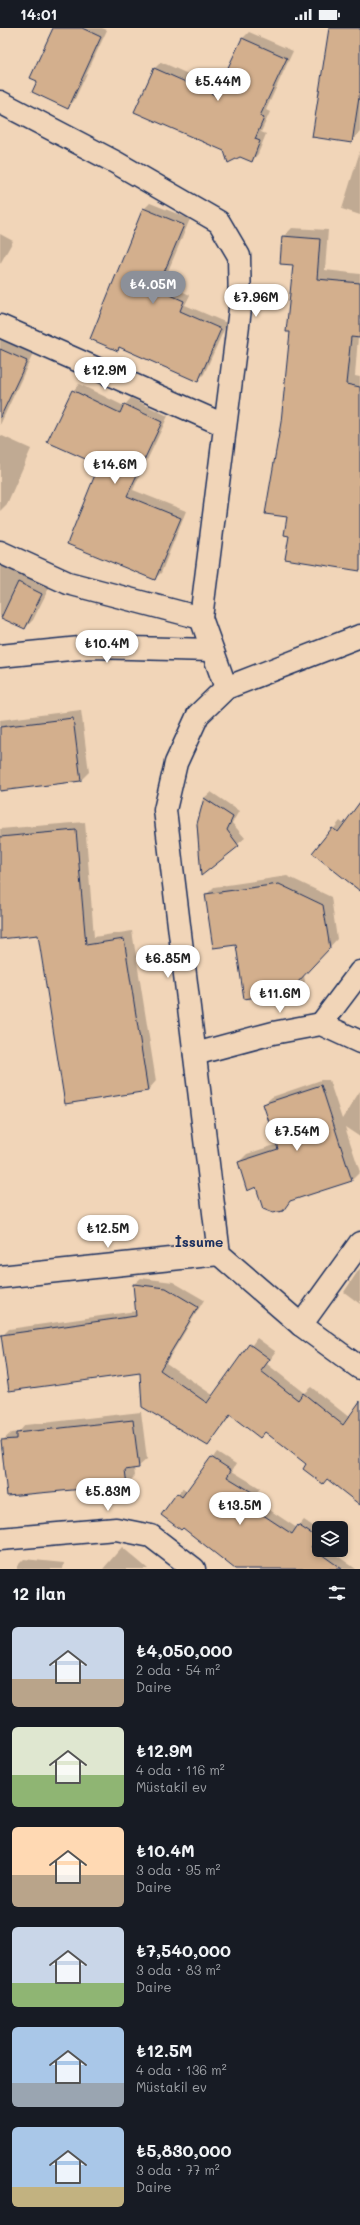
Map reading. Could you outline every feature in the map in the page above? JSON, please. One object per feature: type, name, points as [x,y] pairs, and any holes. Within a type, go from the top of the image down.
[{"type":"street","points":[[0,102],[115,162],[219,222],[239,256],[240,309],[224,425],[201,618],[226,688]]},
{"type":"street","points":[[0,326],[224,425]]},
{"type":"street","points":[[0,552],[68,583],[201,618]]},
{"type":"street","points":[[360,636],[226,688],[198,715],[176,763],[165,810],[219,1254],[301,1325],[360,1368]]},
{"type":"street","points":[[0,656],[90,647],[212,650]]},
{"type":"street","points":[[322,1024],[360,972]]},
{"type":"street","points":[[195,1054],[273,1033],[322,1024],[360,1042]]},
{"type":"street","points":[[301,1325],[360,1243]]},
{"type":"street","points":[[0,1277],[219,1254]]},
{"type":"street","points":[[0,1539],[116,1529],[151,1536],[194,1569]]},
{"type":"building","points":[[53,28],[82,28],[101,37],[68,109],[32,92],[37,81],[30,78]]},
{"type":"building","points":[[329,28],[360,28],[360,91],[352,143],[312,137]]},
{"type":"building","points":[[242,38],[287,58],[260,116],[264,118],[255,139],[260,141],[252,162],[240,157],[228,163],[224,151],[134,112],[154,68],[215,95]]},
{"type":"building","points":[[143,208],[184,225],[157,289],[184,301],[180,311],[221,329],[198,382],[119,347],[118,351],[90,339]]},
{"type":"building","points":[[282,236],[320,239],[317,279],[360,283],[360,338],[351,337],[346,384],[360,387],[360,571],[285,559],[289,536],[284,535],[287,517],[265,514],[281,422],[290,332],[286,332],[293,265],[280,264]]},
{"type":"building","points":[[0,349],[27,361],[0,418]]},
{"type":"building","points":[[72,390],[120,413],[124,404],[162,422],[127,496],[181,518],[155,580],[67,544],[99,465],[47,442]]},
{"type":"building","points":[[18,582],[42,594],[25,629],[1,618]]},
{"type":"building","points":[[73,718],[81,781],[0,791],[0,727]]},
{"type":"building","points":[[204,798],[233,817],[227,830],[239,846],[201,876],[197,824]]},
{"type":"building","points":[[360,802],[360,891],[312,853],[332,828],[338,832]]},
{"type":"building","points":[[76,830],[86,945],[124,939],[148,1091],[65,1104],[38,935],[0,939],[0,837]]},
{"type":"building","points":[[279,884],[323,905],[330,948],[296,984],[297,991],[244,999],[236,945],[213,948],[205,894]]},
{"type":"building","points":[[321,1085],[352,1181],[290,1201],[283,1211],[273,1213],[263,1209],[256,1187],[247,1191],[238,1162],[278,1149],[263,1104]]},
{"type":"building","points":[[133,1284],[166,1288],[198,1307],[160,1370],[207,1403],[249,1344],[270,1359],[261,1371],[298,1400],[303,1393],[343,1425],[360,1401],[360,1505],[327,1479],[323,1484],[303,1469],[306,1464],[265,1432],[260,1438],[230,1415],[208,1446],[142,1407],[140,1373],[9,1391],[1,1335],[136,1316]]},
{"type":"building","points":[[133,1420],[139,1468],[125,1470],[127,1485],[7,1496],[1,1440],[16,1439],[16,1433]]},
{"type":"building","points":[[211,1457],[231,1470],[227,1477],[255,1494],[248,1505],[292,1534],[298,1525],[312,1534],[312,1557],[325,1557],[342,1569],[235,1569],[183,1528],[181,1530],[161,1515],[177,1493],[182,1497]]},
{"type":"district","name":"İssume","points":[[199,1241]]}]
